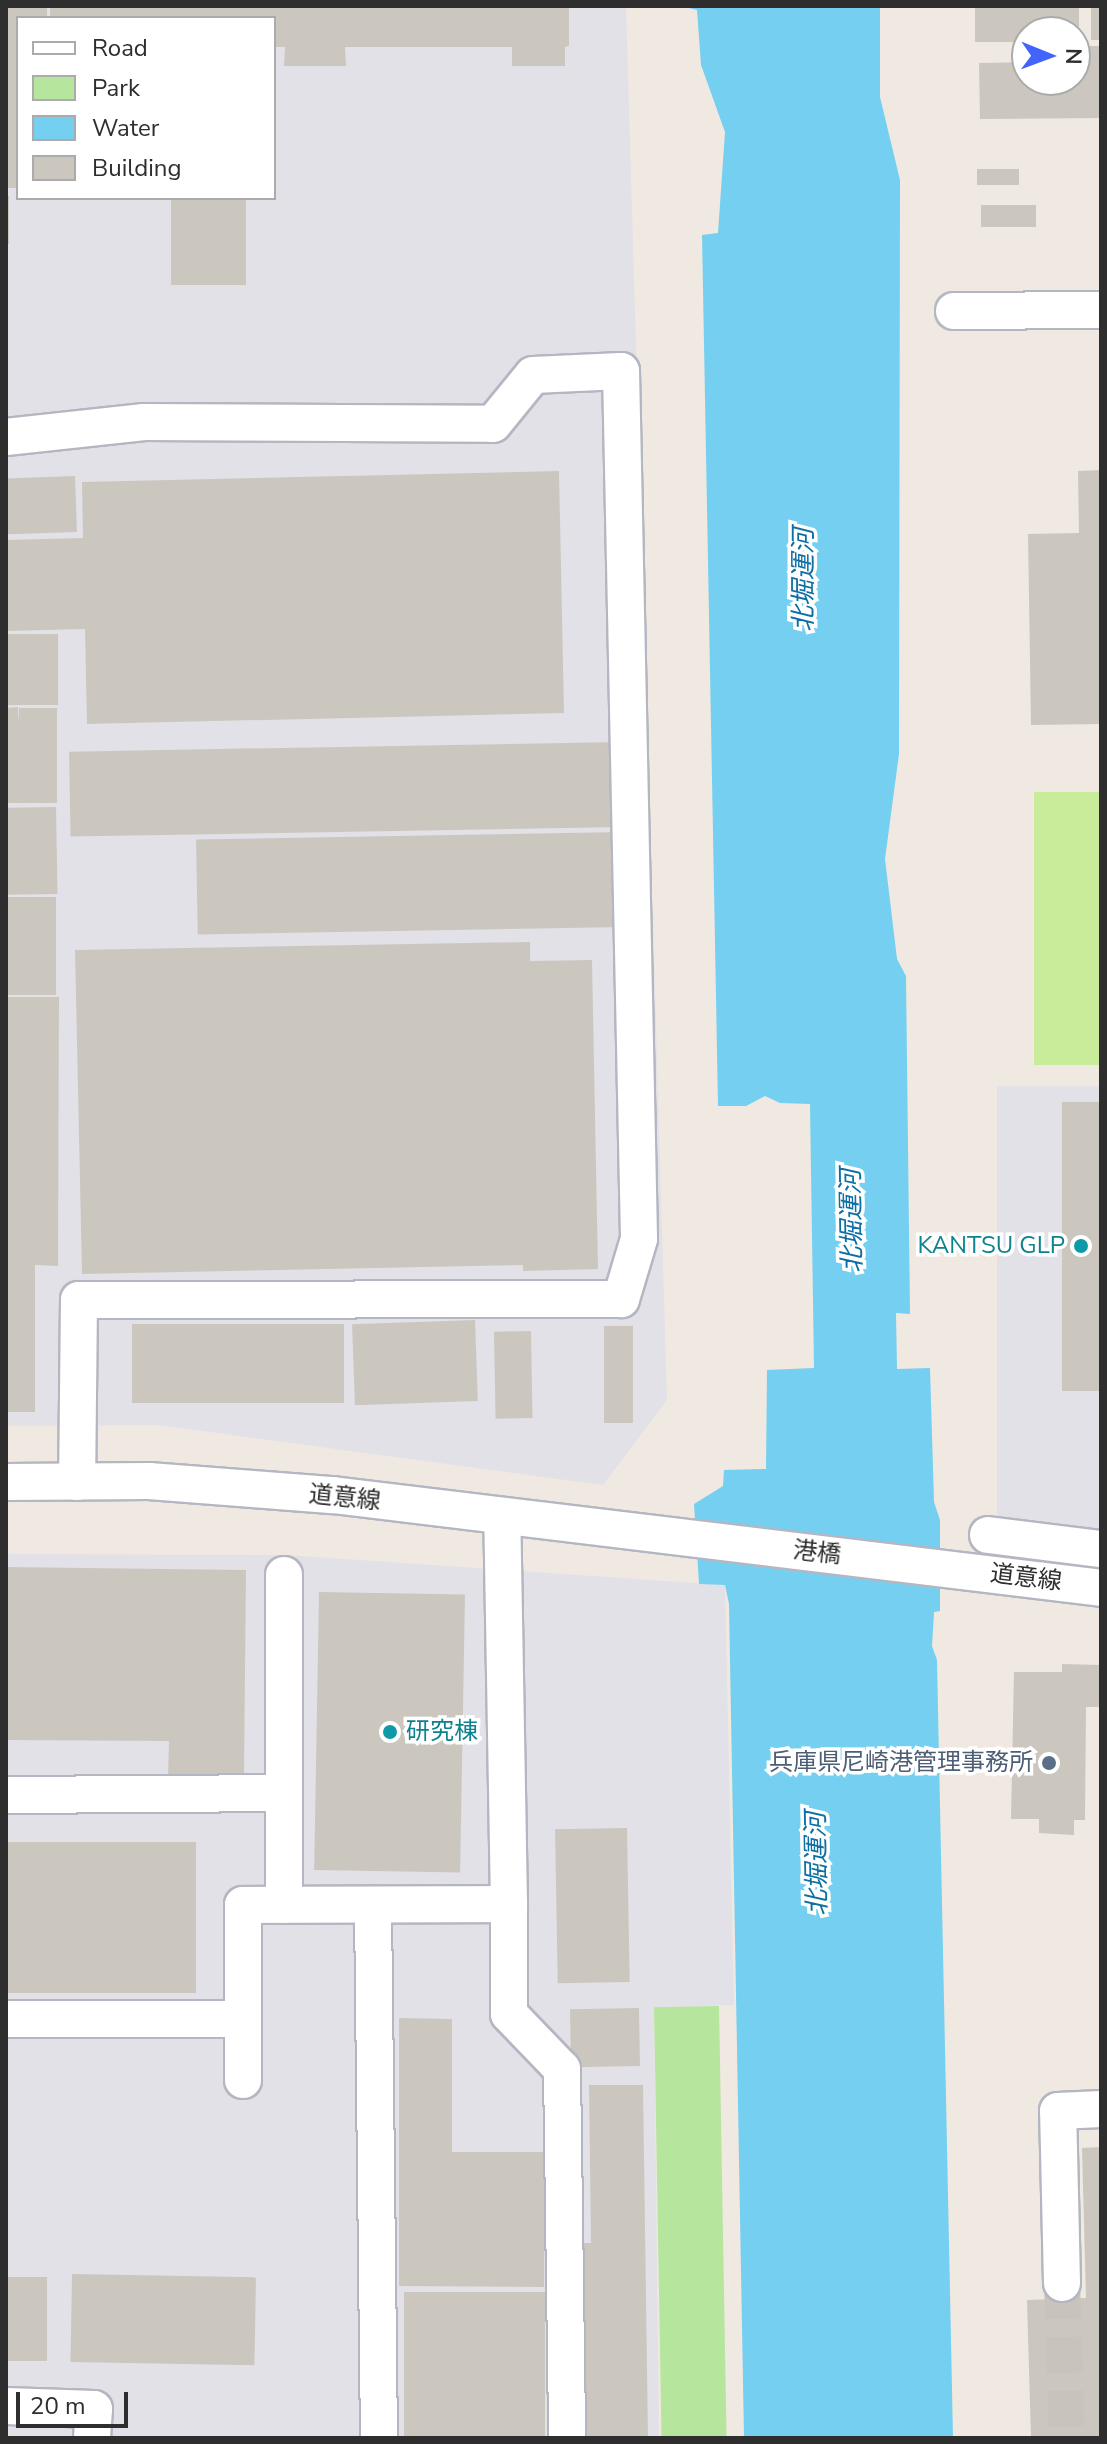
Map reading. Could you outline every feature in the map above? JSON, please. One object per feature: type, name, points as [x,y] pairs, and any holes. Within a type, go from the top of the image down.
[{"type":"street","points":[[954,311],[1101,310]]},
{"type":"street","points":[[6,437],[144,422],[493,424],[533,375],[621,371],[639,1239],[621,1299],[79,1300],[77,1482]]},
{"type":"street","name":"道意線","points":[[6,1482],[225,1486],[682,1538]]},
{"type":"street","points":[[502,1516],[509,2014],[562,2069],[567,2438]]},
{"type":"street","points":[[988,1535],[1101,1549]]},
{"type":"street","name":"港橋","points":[[682,1538],[951,1568]]},
{"type":"street","name":"道意線","points":[[951,1568],[1101,1588]]},
{"type":"street","points":[[284,1575],[284,1905]]},
{"type":"street","points":[[6,1795],[284,1793]]},
{"type":"street","points":[[243,2080],[243,1905],[509,1904]]},
{"type":"street","points":[[373,1905],[379,2438]]},
{"type":"street","points":[[6,2019],[243,2019]]},
{"type":"street","points":[[1062,2283],[1058,2111],[1101,2109]]},
{"type":"street","points":[[6,2406],[94,2409],[92,2438]]},
{"type":"shaded area","points":[[6,6],[626,6],[667,1400],[603,1485],[158,1425],[6,1426]]},
{"type":"shaded area","points":[[997,1086],[1101,1086],[1101,1535],[997,1535]]},
{"type":"shaded area","points":[[6,1554],[286,1555],[725,1585],[734,2005],[654,2008],[659,2438],[6,2438]]},
{"type":"green space","points":[[1034,792],[1101,792],[1101,1065],[1034,1065]]},
{"type":"green space","points":[[719,2006],[727,2438],[662,2438],[654,2007]]},
{"type":"water","name":"北堀運河","points":[[681,6],[880,6],[880,97],[900,180],[899,754],[885,859],[897,959],[906,976],[910,1314],[896,1313],[897,1369],[930,1368],[934,1502],[940,1520],[940,1611],[934,1612],[932,1646],[937,1660],[953,2438],[744,2438],[729,1604],[725,1585],[699,1584],[694,1504],[723,1486],[724,1470],[766,1469],[767,1370],[814,1368],[810,1104],[780,1103],[765,1096],[746,1106],[718,1106],[702,235],[718,233],[725,132],[701,65],[697,10]]},
{"type":"building","points":[[6,6],[47,6],[47,16],[16,16],[16,188],[6,188]]},
{"type":"building","points":[[50,6],[569,6],[569,46],[565,47],[565,66],[512,66],[512,47],[345,47],[346,66],[284,66],[285,47],[276,47],[276,16],[50,16]]},
{"type":"building","points":[[975,6],[1079,6],[1079,16],[1011,16],[1011,42],[975,42]]},
{"type":"building","points":[[1091,6],[1101,6],[1101,40],[1091,40]]},
{"type":"building","points":[[1091,46],[1101,46],[1101,118],[980,119],[979,63],[1011,62],[1011,96],[1091,96]]},
{"type":"building","points":[[977,169],[1019,169],[1019,185],[977,185]]},
{"type":"building","points":[[6,196],[9,196],[9,244],[6,244]]},
{"type":"building","points":[[171,200],[246,200],[246,285],[171,285]]},
{"type":"building","points":[[981,205],[1036,205],[1036,227],[981,227]]},
{"type":"building","points":[[1101,470],[1101,724],[1031,725],[1028,534],[1079,533],[1078,471]]},
{"type":"building","points":[[559,471],[564,713],[87,724],[85,629],[6,631],[6,540],[83,538],[82,482]]},
{"type":"building","points":[[75,476],[77,532],[8,534],[6,478]]},
{"type":"building","points":[[6,634],[58,634],[58,705],[6,705]]},
{"type":"building","points":[[18,707],[18,724],[19,708],[57,708],[57,803],[6,803],[6,708]]},
{"type":"building","points":[[621,742],[622,827],[71,837],[69,752]]},
{"type":"building","points":[[56,807],[58,894],[8,895],[6,808]]},
{"type":"building","points":[[622,832],[624,927],[198,934],[196,839]]},
{"type":"building","points":[[6,897],[56,897],[56,995],[6,995]]},
{"type":"building","points":[[530,942],[530,961],[592,960],[598,1269],[523,1271],[523,1265],[82,1274],[75,950]]},
{"type":"building","points":[[6,997],[59,997],[58,1266],[35,1265],[35,1412],[6,1412]]},
{"type":"building","name":"KANTSU GLP","points":[[1062,1102],[1101,1102],[1101,1391],[1062,1391]]},
{"type":"building","points":[[475,1320],[478,1401],[355,1405],[352,1324]]},
{"type":"building","points":[[132,1324],[344,1324],[344,1403],[132,1403]]},
{"type":"building","points":[[604,1326],[633,1326],[633,1423],[604,1423]]},
{"type":"building","points":[[531,1331],[533,1418],[496,1419],[494,1332]]},
{"type":"building","points":[[6,1567],[246,1570],[244,1778],[168,1777],[169,1741],[6,1740]]},
{"type":"building","name":"研究棟","points":[[319,1592],[465,1595],[460,1873],[314,1870]]},
{"type":"building","name":"兵庫県尼崎港管理事務所","points":[[1062,1664],[1101,1665],[1101,1707],[1086,1707],[1085,1820],[1074,1820],[1074,1835],[1039,1833],[1039,1819],[1011,1819],[1014,1672],[1062,1672]]},
{"type":"building","points":[[627,1828],[630,1982],[558,1983],[555,1829]]},
{"type":"building","points":[[6,1842],[196,1842],[196,1993],[6,1993]]},
{"type":"building","points":[[639,2008],[640,2066],[571,2067],[570,2009]]},
{"type":"building","points":[[399,2018],[452,2019],[452,2152],[545,2152],[544,2287],[399,2286]]},
{"type":"building","points":[[589,2085],[643,2085],[648,2438],[583,2438],[581,2243],[591,2243]]},
{"type":"building","points":[[1101,2147],[1101,2438],[1031,2438],[1027,2300],[1086,2298],[1082,2148]]},
{"type":"building","points":[[72,2274],[256,2277],[254,2365],[70,2362]]},
{"type":"building","points":[[6,2277],[47,2277],[47,2361],[6,2361]]},
{"type":"building","points":[[404,2292],[545,2292],[545,2438],[404,2438]]},
{"type":"tunnel","points":[[1062,2283],[1067,2438]]},
{"type":"place","name":"KANTSU GLP","points":[[1081,1246]]},
{"type":"place","name":"研究棟","points":[[390,1732]]},
{"type":"place","name":"兵庫県尼崎港管理事務所","points":[[1049,1763]]}]
